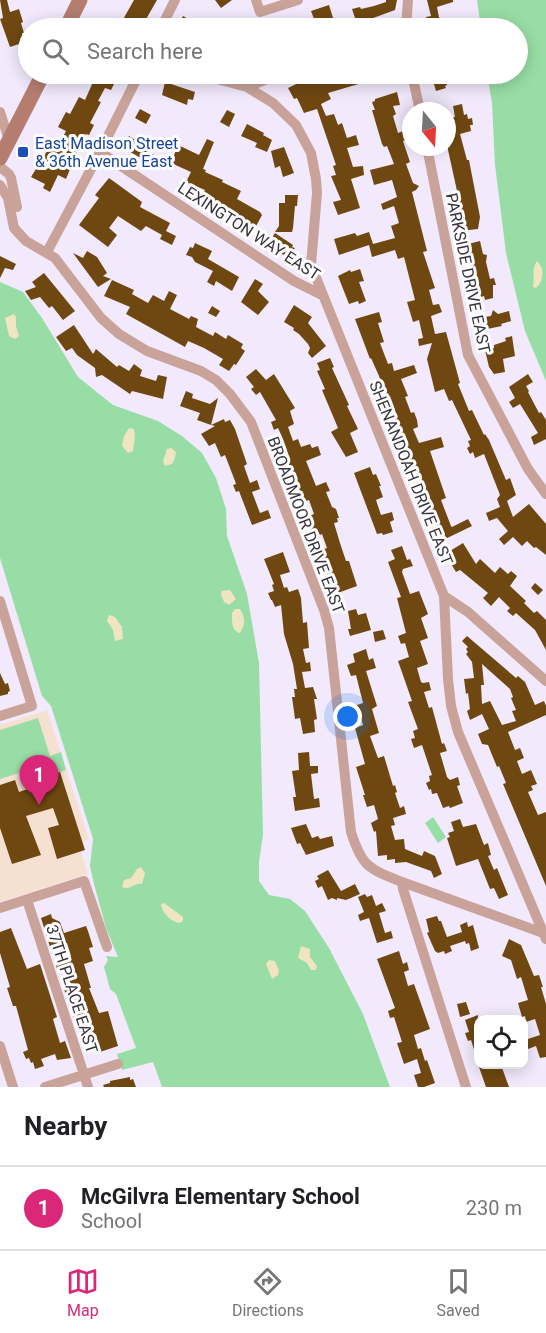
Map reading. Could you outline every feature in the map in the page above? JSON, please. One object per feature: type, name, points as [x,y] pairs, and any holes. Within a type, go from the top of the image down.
[{"type":"main road","points":[[71,18],[81,0]]},
{"type":"main road","points":[[0,158],[38,84]]},
{"type":"street","points":[[166,18],[175,0]]},
{"type":"street","points":[[256,0],[260,12],[297,0]]},
{"type":"street","points":[[407,18],[408,0]]},
{"type":"street","points":[[47,252],[134,84]]},
{"type":"street","name":"SHENANDOAH DRIVE EAST","points":[[236,84],[247,87],[273,103],[291,119],[311,153],[317,193],[311,265],[444,596],[448,679],[451,706],[458,732],[545,936]]},
{"type":"street","points":[[247,87],[255,84]]},
{"type":"street","points":[[414,84],[418,102]]},
{"type":"street","points":[[0,112],[9,140]]},
{"type":"street","name":"LEXINGTON WAY EAST","points":[[100,152],[294,281],[322,295]]},
{"type":"street","name":"PARKSIDE DRIVE EAST","points":[[429,156],[468,355],[528,469],[546,494]]},
{"type":"street","points":[[0,167],[11,178],[20,235]]},
{"type":"street","points":[[0,185],[8,198],[14,228],[20,235]]},
{"type":"street","name":"BROADMOOR DRIVE EAST","points":[[20,235],[26,241],[47,252],[63,266],[101,318],[119,334],[147,351],[201,370],[216,380],[230,394],[251,422],[329,628],[347,812],[357,850],[364,862],[375,872],[545,936]]},
{"type":"street","points":[[444,596],[468,612],[546,681]]},
{"type":"street","points":[[0,601],[32,706],[0,716]]},
{"type":"street","points":[[0,908],[84,881],[107,947]]},
{"type":"street","points":[[402,882],[466,1087]]},
{"type":"street","name":"37TH PLACE EAST","points":[[27,900],[88,1087]]},
{"type":"street","points":[[0,1046],[13,1087]]},
{"type":"street","points":[[45,1087],[118,1064]]},
{"type":"shaded area","points":[[47,710],[89,840],[78,843],[88,874],[0,902],[0,725]]},
{"type":"green space","points":[[477,0],[546,0],[546,381],[525,331],[506,253],[495,165],[489,84],[528,84],[528,18],[480,18]]},
{"type":"green space","points":[[0,282],[23,292],[42,318],[78,377],[113,405],[158,421],[182,436],[202,453],[216,478],[226,509],[227,536],[247,594],[259,663],[263,835],[259,881],[269,895],[290,899],[305,911],[329,948],[363,1014],[390,1087],[162,1087],[153,1062],[122,1070],[117,1054],[136,1048],[116,994],[110,989],[104,967],[108,960],[106,956],[118,957],[106,928],[90,866],[93,839],[51,706],[42,696],[0,558]]},
{"type":"green space","points":[[38,718],[50,756],[61,752],[66,770],[45,777],[44,765],[0,779],[0,730]]},
{"type":"green space","points":[[433,817],[446,837],[438,843],[425,823]]},
{"type":"sand","points":[[537,261],[542,274],[541,282],[536,288],[533,287]]},
{"type":"sand","points":[[14,314],[19,336],[15,339],[9,336],[5,318]]},
{"type":"sand","points":[[129,428],[134,429],[135,437],[133,451],[128,453],[122,446]]},
{"type":"sand","points":[[171,448],[176,452],[175,458],[172,464],[165,466],[163,461],[167,449]]},
{"type":"sand","points":[[230,590],[236,599],[229,605],[224,602],[221,594],[222,591]]},
{"type":"sand","points":[[235,609],[240,609],[244,618],[240,633],[233,625],[232,613]]},
{"type":"sand","points":[[109,615],[115,617],[122,627],[123,639],[115,641],[113,630],[107,621]]},
{"type":"sand","points":[[141,867],[145,873],[142,884],[122,887],[124,880],[131,878]]},
{"type":"sand","points":[[164,903],[183,917],[183,921],[180,923],[168,917],[161,904]]},
{"type":"sand","points":[[301,946],[310,949],[310,957],[317,966],[316,970],[311,970],[307,963],[298,958]]},
{"type":"sand","points":[[269,960],[275,961],[279,971],[278,975],[272,979],[266,964]]},
{"type":"building","points":[[0,0],[7,0],[10,12],[19,9],[22,18],[18,18],[18,44],[10,47],[0,19],[3,18]]},
{"type":"building","points":[[134,0],[157,0],[147,18],[124,18]]},
{"type":"building","points":[[215,0],[232,0],[221,8]]},
{"type":"building","points":[[386,0],[397,0],[395,10],[373,18],[355,18],[352,9],[360,7],[361,9],[386,2]]},
{"type":"building","points":[[427,0],[453,0],[453,2],[437,7],[439,18],[426,18],[431,16]]},
{"type":"building","points":[[329,5],[333,18],[314,18],[311,11]]},
{"type":"building","points":[[92,84],[114,84],[111,90],[105,88],[98,101],[101,102],[90,123],[94,125],[79,147],[66,179],[58,175],[50,192],[43,188],[45,184],[31,177],[49,148],[56,151],[66,131],[58,127],[66,112],[70,114],[79,97],[85,100]]},
{"type":"building","points":[[165,84],[195,92],[193,100],[188,99],[187,105],[162,95]]},
{"type":"building","points":[[296,84],[358,84],[328,93],[331,99],[321,104],[326,116],[334,114],[338,125],[342,123],[347,138],[356,135],[359,145],[347,148],[353,167],[363,166],[364,175],[351,179],[360,208],[338,215],[333,202],[341,200],[331,176],[336,175],[333,166],[336,165],[317,109],[304,113],[297,98],[294,99],[288,88]]},
{"type":"building","points":[[434,84],[447,84],[446,88],[436,91]]},
{"type":"building","points":[[397,92],[400,105],[393,106],[396,114],[393,116],[398,133],[402,131],[402,156],[408,156],[410,162],[406,164],[413,183],[419,186],[412,192],[427,251],[423,252],[435,288],[429,290],[433,305],[439,304],[442,312],[431,316],[435,334],[446,332],[460,383],[458,384],[469,411],[472,410],[484,435],[489,440],[506,480],[510,478],[516,495],[507,501],[513,517],[529,504],[546,524],[546,555],[527,541],[522,546],[513,537],[504,545],[499,539],[508,531],[497,518],[489,521],[486,513],[500,507],[497,499],[500,495],[484,454],[475,458],[473,452],[470,454],[467,448],[470,446],[468,441],[471,440],[452,400],[449,401],[444,389],[435,392],[427,359],[432,343],[419,346],[418,339],[423,338],[419,320],[413,322],[407,302],[415,300],[404,257],[398,259],[395,250],[372,257],[369,245],[339,255],[334,239],[369,232],[373,244],[395,238],[391,226],[399,223],[394,206],[383,210],[381,204],[397,197],[392,180],[374,185],[370,170],[394,164],[387,146],[384,147],[382,144],[372,110],[375,110],[372,102]]},
{"type":"building","points":[[462,104],[464,115],[467,114],[468,119],[472,118],[471,131],[460,134],[467,160],[469,160],[480,217],[478,229],[459,231],[458,223],[461,223],[459,200],[449,156],[456,156],[456,105]]},
{"type":"building","points":[[140,109],[151,115],[146,124],[135,118]]},
{"type":"building","points":[[227,110],[235,114],[229,127],[220,122]]},
{"type":"building","points":[[247,124],[272,140],[267,152],[255,147],[257,143],[241,136]]},
{"type":"building","points":[[129,136],[154,155],[149,163],[122,147]]},
{"type":"building","points":[[207,139],[214,142],[203,169],[241,191],[237,199],[260,212],[262,215],[253,232],[238,223],[240,219],[219,210],[221,206],[202,198],[205,190],[186,182],[191,172],[171,163],[178,145],[199,155]]},
{"type":"building","points":[[284,147],[294,173],[283,177],[280,166],[275,168],[271,151]]},
{"type":"building","points":[[109,178],[142,202],[140,207],[170,223],[166,231],[176,236],[172,245],[160,239],[162,235],[146,226],[141,231],[118,216],[109,228],[117,235],[108,247],[79,225],[99,198],[95,195]]},
{"type":"building","points":[[285,195],[298,195],[292,232],[275,232],[279,226],[279,203],[285,203]]},
{"type":"building","points":[[275,233],[293,245],[292,247],[295,248],[291,254],[286,251],[284,255],[263,244],[268,236],[272,238]]},
{"type":"building","points":[[480,241],[483,254],[487,255],[486,262],[490,279],[494,278],[496,285],[493,285],[493,298],[485,300],[484,296],[481,297],[476,271],[472,271],[468,244]]},
{"type":"building","points":[[195,243],[212,251],[208,259],[239,277],[232,291],[216,281],[214,286],[207,282],[213,271],[186,255]]},
{"type":"building","points":[[87,251],[97,257],[107,273],[103,276],[111,279],[98,287],[73,253],[83,258]]},
{"type":"building","points":[[0,256],[16,264],[13,270],[5,268],[0,278]]},
{"type":"building","points":[[360,269],[364,281],[359,282],[366,301],[349,304],[338,276],[350,270],[351,272]]},
{"type":"building","points":[[44,273],[75,311],[63,320],[52,306],[49,308],[40,297],[31,300],[25,291],[36,287],[32,282]]},
{"type":"building","points":[[255,279],[263,284],[258,291],[269,302],[258,315],[241,302]]},
{"type":"building","points":[[112,280],[134,290],[132,294],[148,303],[153,295],[164,301],[169,291],[177,295],[170,309],[189,319],[191,316],[198,319],[196,327],[213,336],[215,332],[226,339],[228,335],[243,344],[241,348],[245,351],[229,371],[219,365],[223,359],[204,348],[188,341],[185,347],[126,314],[130,307],[104,296]]},
{"type":"building","points":[[294,305],[312,317],[308,323],[326,346],[312,358],[308,353],[310,348],[308,344],[293,330],[294,328],[284,322]]},
{"type":"building","points":[[212,306],[220,311],[216,317],[208,313]]},
{"type":"building","points":[[493,310],[498,314],[509,311],[511,321],[501,324],[502,326],[487,329],[484,317],[491,316]]},
{"type":"building","points":[[379,312],[382,322],[378,323],[384,342],[380,343],[388,364],[392,363],[394,371],[414,365],[417,373],[401,379],[408,396],[405,397],[411,413],[414,412],[417,420],[418,427],[413,429],[419,443],[441,437],[444,447],[430,451],[446,498],[441,500],[451,526],[468,519],[472,526],[439,542],[435,532],[439,530],[423,495],[427,493],[419,472],[416,474],[401,438],[404,437],[392,414],[396,413],[390,396],[386,398],[355,319]]},
{"type":"building","points":[[74,325],[93,354],[96,349],[117,367],[119,365],[129,371],[134,364],[142,370],[140,376],[156,381],[158,375],[167,377],[163,399],[132,391],[130,394],[102,375],[96,377],[95,368],[77,355],[72,348],[66,351],[56,337]]},
{"type":"building","points":[[512,336],[515,356],[503,359],[505,372],[494,374],[489,367],[485,350],[494,348],[494,345]]},
{"type":"building","points":[[330,358],[334,367],[332,368],[358,429],[350,433],[358,452],[346,457],[331,432],[338,428],[322,390],[325,389],[317,371],[320,370],[317,363]]},
{"type":"building","points":[[256,369],[266,380],[274,374],[295,408],[290,411],[294,424],[288,427],[293,441],[298,439],[301,447],[310,444],[312,448],[318,446],[321,455],[306,461],[316,486],[326,482],[330,491],[326,492],[339,518],[337,518],[338,522],[334,523],[357,586],[335,594],[319,551],[327,548],[322,534],[320,535],[317,529],[311,531],[306,517],[314,514],[309,500],[303,502],[296,478],[294,478],[286,457],[289,456],[283,439],[278,428],[274,430],[271,422],[276,420],[260,392],[256,395],[251,389],[254,387],[246,377]]},
{"type":"building","points":[[528,374],[533,382],[526,386],[528,392],[539,413],[541,412],[546,420],[546,439],[534,445],[531,437],[538,433],[520,404],[513,408],[509,402],[515,398],[509,387]]},
{"type":"building","points":[[186,391],[193,394],[192,398],[210,404],[218,398],[211,425],[197,420],[200,413],[180,406]]},
{"type":"building","points":[[224,419],[225,422],[230,420],[235,429],[247,464],[244,466],[250,483],[257,480],[260,489],[252,492],[260,513],[268,510],[271,518],[252,525],[239,491],[236,492],[233,485],[236,484],[225,455],[221,457],[215,443],[209,446],[201,434],[215,426],[211,425]]},
{"type":"building","points":[[370,467],[381,486],[379,486],[383,497],[376,500],[381,515],[392,512],[394,520],[390,522],[393,532],[383,535],[382,533],[377,534],[354,473]]},
{"type":"building","points":[[463,543],[476,564],[480,559],[495,573],[500,567],[508,574],[511,571],[517,576],[510,586],[526,601],[524,603],[534,613],[537,611],[546,620],[546,650],[535,630],[516,613],[513,616],[507,611],[510,608],[499,597],[491,606],[483,598],[488,593],[460,570],[456,572],[445,554]]},
{"type":"building","points":[[402,546],[407,560],[410,559],[413,566],[403,569],[402,572],[410,594],[419,591],[428,614],[421,618],[428,638],[420,641],[428,664],[417,668],[421,682],[429,682],[431,690],[424,692],[429,708],[432,707],[442,744],[444,743],[447,751],[440,753],[447,777],[450,780],[458,777],[460,785],[457,786],[463,803],[450,808],[449,806],[443,808],[437,793],[432,794],[431,789],[429,790],[426,783],[430,781],[429,776],[432,775],[422,745],[414,748],[411,739],[415,738],[413,731],[418,729],[408,702],[412,701],[398,661],[409,657],[405,643],[401,644],[398,636],[406,633],[397,598],[401,597],[388,562],[395,559],[391,550]]},
{"type":"building","points":[[283,552],[290,572],[280,575],[284,588],[287,587],[289,592],[298,589],[303,623],[307,622],[309,648],[303,649],[306,663],[310,662],[311,671],[302,672],[305,688],[313,687],[317,699],[314,699],[317,719],[314,720],[315,732],[303,734],[300,718],[295,719],[292,697],[295,697],[294,689],[297,689],[293,664],[284,634],[281,605],[275,607],[268,593],[274,591],[272,585],[274,584],[264,559]]},
{"type":"building","points":[[535,583],[543,590],[538,595],[531,588]]},
{"type":"building","points":[[356,609],[358,615],[366,613],[371,630],[350,636],[348,611]]},
{"type":"building","points":[[383,630],[386,639],[375,642],[373,632]]},
{"type":"building","points":[[467,636],[516,678],[518,676],[525,682],[535,705],[544,701],[546,706],[546,715],[508,732],[515,750],[520,748],[524,758],[517,761],[522,774],[531,770],[537,784],[531,786],[533,790],[528,792],[538,815],[546,812],[546,886],[503,784],[506,783],[499,766],[497,767],[488,745],[482,744],[478,734],[489,729],[482,714],[470,720],[467,711],[470,709],[468,693],[466,694],[464,679],[474,678],[472,662],[466,654],[468,647],[462,641]],"holes":[[[482,664],[510,689],[516,710],[512,711],[516,721],[502,725],[490,701],[482,704],[481,685],[484,685]]]},
{"type":"building","points":[[366,649],[369,660],[373,658],[376,668],[366,671],[377,706],[372,709],[379,733],[370,736],[378,758],[384,756],[393,786],[395,785],[400,808],[404,806],[406,814],[393,818],[395,825],[391,826],[395,840],[404,839],[405,849],[422,856],[424,851],[435,856],[442,874],[434,878],[431,871],[406,862],[395,863],[395,859],[387,860],[387,855],[378,856],[376,831],[374,832],[371,823],[378,819],[374,805],[367,807],[356,767],[365,764],[355,728],[363,725],[357,705],[363,703],[356,675],[351,676],[347,665],[355,662],[353,654]]},
{"type":"building","points":[[0,673],[5,684],[8,683],[10,691],[0,696]]},
{"type":"building","points":[[309,752],[310,766],[318,766],[318,773],[311,774],[314,799],[319,798],[320,807],[295,811],[293,797],[296,797],[292,771],[299,770],[298,753]]},
{"type":"building","points":[[60,772],[85,850],[57,859],[48,828],[59,825],[53,808],[26,816],[41,855],[12,864],[0,828],[0,785],[15,780],[19,792],[45,783],[43,777]]},
{"type":"building","points":[[460,819],[463,827],[476,824],[484,845],[488,843],[491,855],[488,856],[494,870],[497,868],[508,895],[499,899],[494,888],[490,889],[478,859],[456,866],[447,838],[450,837],[448,833],[454,831],[451,822]]},
{"type":"building","points":[[306,824],[312,838],[332,836],[334,846],[306,855],[300,843],[297,844],[291,828]]},
{"type":"building","points":[[328,870],[341,891],[355,884],[360,894],[346,900],[332,898],[328,900],[322,886],[318,888],[315,881],[319,879],[317,876]]},
{"type":"building","points":[[365,894],[367,897],[372,895],[376,906],[382,903],[386,911],[379,913],[385,933],[391,931],[393,938],[377,943],[369,918],[360,921],[358,915],[364,912],[358,897]]},
{"type":"building","points":[[51,914],[52,918],[60,922],[64,933],[86,926],[93,947],[89,948],[93,961],[84,964],[91,988],[89,988],[99,1013],[108,1011],[118,1046],[97,1053],[95,1048],[86,1051],[77,1018],[74,1019],[63,986],[71,984],[65,966],[57,969],[55,961],[71,956],[67,943],[50,947],[41,918]]},
{"type":"building","points":[[437,916],[447,937],[462,932],[460,925],[467,922],[468,927],[473,925],[479,948],[471,951],[469,943],[466,944],[465,941],[450,946],[452,951],[445,954],[444,951],[438,953],[435,951],[427,933],[429,932],[426,919]]},
{"type":"building","points":[[11,928],[27,969],[40,964],[57,1017],[53,1019],[60,1043],[65,1041],[71,1058],[57,1060],[55,1054],[41,1059],[44,1066],[35,1069],[33,1062],[31,1063],[29,1058],[26,1059],[23,1052],[28,1050],[16,1006],[13,1006],[7,988],[10,987],[0,953],[0,932]]},
{"type":"building","points":[[509,939],[521,945],[534,976],[539,975],[546,1004],[546,1057],[540,1058],[536,1046],[528,1049],[528,1039],[540,1035],[535,1019],[528,1021],[528,1015],[521,1015],[518,1003],[528,1000],[521,977],[517,979],[511,960],[502,956]]},
{"type":"building","points":[[399,951],[403,964],[407,962],[409,970],[404,972],[408,986],[414,984],[430,1029],[414,1035],[418,1049],[421,1048],[425,1061],[427,1060],[435,1083],[424,1087],[418,1087],[414,1075],[421,1073],[417,1059],[404,1064],[397,1043],[402,1042],[394,1017],[390,1018],[388,1011],[395,1008],[377,959]]},
{"type":"building","points":[[466,1002],[470,1014],[460,1017],[457,1004]]},
{"type":"building","points":[[474,1017],[474,1050],[471,1040],[468,1041],[465,1033],[469,1032],[465,1020]]},
{"type":"building","points":[[480,1069],[502,1069],[509,1087],[486,1087]]},
{"type":"building","points":[[130,1077],[136,1087],[104,1087],[103,1085],[110,1081]]},
{"type":"place","name":"East Madison Street & 36th Avenue East","points":[[23,152]]},
{"type":"place","name":"McGilvra Elementary School","points":[[39,805]]}]
